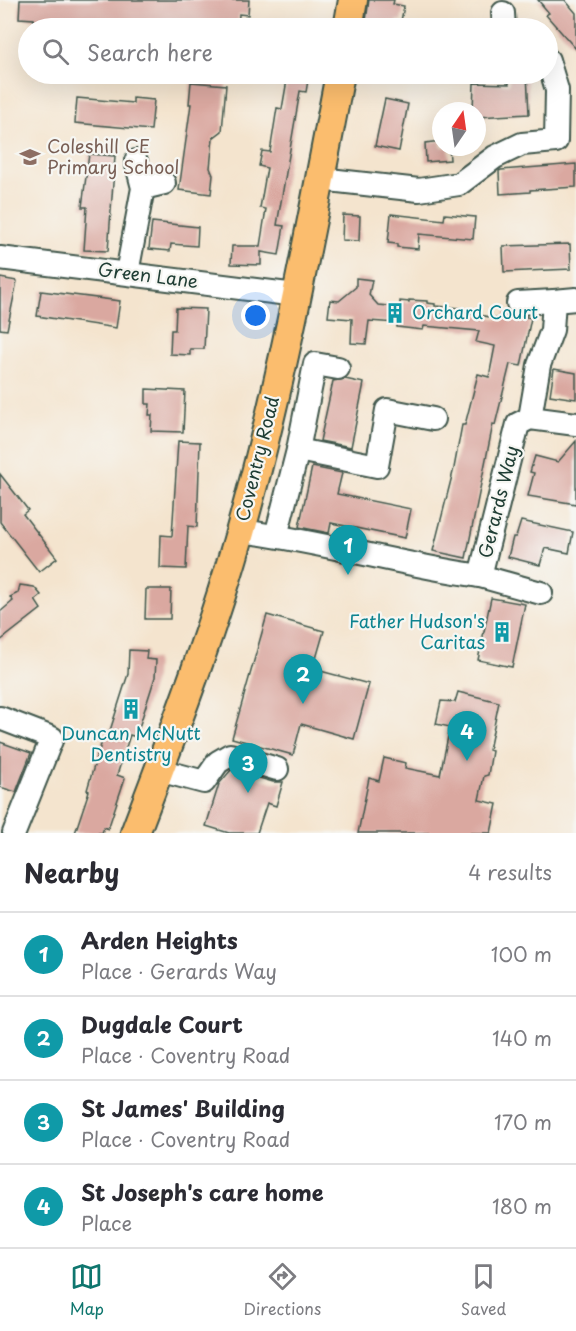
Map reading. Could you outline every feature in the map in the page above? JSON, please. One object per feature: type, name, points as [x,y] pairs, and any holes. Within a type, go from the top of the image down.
[{"type":"main road","points":[[350,18],[353,0]]},
{"type":"main road","name":"Coventry Road","points":[[135,833],[187,699],[240,531],[259,462],[296,296],[338,84]]},
{"type":"street","points":[[320,179],[420,190],[459,184],[495,157],[522,144],[566,140],[555,84]]},
{"type":"street","points":[[127,273],[153,185],[136,161]]},
{"type":"street","name":"Green Lane","points":[[0,258],[296,296]]},
{"type":"street","points":[[518,303],[565,300],[539,365],[530,418],[576,424]]},
{"type":"street","points":[[276,536],[298,450],[315,364],[338,368]]},
{"type":"street","points":[[298,450],[377,466],[387,410],[433,419]]},
{"type":"street","name":"Gerards Way","points":[[240,531],[276,536],[431,569],[480,576],[518,424],[530,418]]},
{"type":"street","points":[[480,576],[541,593]]},
{"type":"street","points":[[0,718],[52,738],[14,833]]},
{"type":"street","points":[[159,770],[204,782],[218,762],[230,755],[277,770]]},
{"type":"building","points":[[20,0],[249,0],[248,15],[239,14],[239,18],[19,18]]},
{"type":"building","points":[[369,0],[394,0],[393,4],[404,6],[402,18],[366,18]]},
{"type":"building","points":[[538,0],[565,0],[576,13],[576,49],[558,29],[558,18],[549,18],[546,15],[549,13]]},
{"type":"building","points":[[191,84],[226,85],[222,131],[213,138],[210,168],[213,175],[211,194],[179,190],[191,104],[189,104]]},
{"type":"building","points":[[286,84],[307,84],[306,92],[300,91],[277,225],[284,226],[279,255],[261,252],[261,265],[231,264],[232,246],[260,246],[266,209],[260,208],[267,168],[259,166],[262,151],[270,152],[277,108],[282,109]]},
{"type":"building","points":[[474,84],[528,84],[529,114],[486,116],[486,102],[473,102]]},
{"type":"building","points":[[77,98],[133,103],[133,98],[154,100],[151,130],[75,123]]},
{"type":"building","points":[[385,99],[408,104],[399,151],[375,146]]},
{"type":"building","points":[[432,142],[432,156],[450,156],[450,160],[426,162],[425,143]]},
{"type":"building","points":[[89,154],[115,156],[108,251],[84,250],[87,207],[82,207]]},
{"type":"building","points":[[576,164],[576,187],[500,194],[499,171],[501,170]]},
{"type":"building","points":[[391,214],[444,220],[445,214],[475,217],[473,239],[419,234],[418,249],[397,247],[397,244],[388,243]]},
{"type":"building","points":[[343,215],[360,216],[359,241],[342,240]]},
{"type":"building","points":[[152,222],[198,227],[197,246],[171,244],[170,251],[149,249]]},
{"type":"building","points":[[570,244],[571,269],[504,272],[503,246]]},
{"type":"building","points":[[0,278],[17,281],[7,330],[0,329]]},
{"type":"building","points":[[356,278],[372,280],[369,295],[378,305],[400,307],[400,301],[427,301],[435,306],[461,308],[461,311],[503,320],[505,312],[531,318],[521,366],[510,364],[495,425],[493,424],[466,558],[433,551],[454,468],[462,425],[465,425],[478,374],[489,377],[495,346],[476,342],[479,331],[424,326],[423,330],[397,327],[397,323],[369,321],[366,344],[351,343],[352,319],[328,317],[330,300],[339,301],[356,287]]},
{"type":"building","points":[[41,291],[120,301],[116,328],[37,316]]},
{"type":"building","points":[[176,308],[206,309],[204,349],[190,349],[190,355],[170,354],[171,330],[175,330]]},
{"type":"building","points":[[554,369],[576,373],[576,399],[550,395]]},
{"type":"building","points":[[345,379],[364,383],[351,447],[320,441],[333,381]]},
{"type":"building","points":[[146,389],[185,391],[183,432],[151,431],[152,415],[149,415],[150,404],[146,404]]},
{"type":"building","points":[[178,441],[200,442],[197,527],[188,526],[186,569],[160,568],[161,535],[172,536]]},
{"type":"building","points":[[576,441],[576,504],[528,496],[534,473],[530,472],[535,456],[558,462]]},
{"type":"building","points":[[312,467],[342,473],[337,494],[411,509],[405,538],[331,523],[329,533],[299,527]]},
{"type":"building","points":[[0,474],[28,510],[23,514],[57,558],[39,572],[0,522]]},
{"type":"building","points":[[521,521],[573,532],[569,553],[545,548],[540,565],[508,557],[513,537],[516,537]]},
{"type":"building","points":[[20,585],[34,587],[41,595],[35,600],[41,609],[0,641],[0,612],[13,601],[10,597],[18,593]]},
{"type":"building","points":[[146,589],[171,589],[170,619],[145,619]]},
{"type":"building","name":"Father Hudson's Caritas","points":[[491,598],[525,604],[512,667],[478,660]]},
{"type":"building","points":[[267,615],[324,631],[313,669],[369,684],[354,739],[301,724],[293,755],[232,738]]},
{"type":"building","points":[[129,650],[147,651],[146,659],[156,660],[155,677],[136,737],[130,735],[117,775],[125,778],[108,829],[104,827],[102,833],[75,833],[89,791],[87,790],[96,759],[104,736],[108,737],[128,674]]},
{"type":"building","points":[[458,692],[499,702],[489,750],[492,751],[488,775],[484,776],[479,800],[497,804],[491,833],[358,833],[369,778],[379,781],[384,758],[406,763],[405,768],[440,775],[450,727],[436,724],[441,701],[455,702]]},
{"type":"building","points":[[0,742],[31,753],[16,792],[0,787]]},
{"type":"building","points":[[231,770],[273,782],[283,782],[276,806],[267,803],[257,833],[229,833],[206,826],[219,784]]},
{"type":"place","name":"Coleshill CE Primary School","points":[[30,157]]},
{"type":"place","name":"Orchard Court","points":[[395,313]]},
{"type":"place","name":"Arden Heights","points":[[348,575]]},
{"type":"place","name":"Father Hudson's Caritas","points":[[502,632]]},
{"type":"place","name":"Dugdale Court","points":[[303,704]]},
{"type":"place","name":"Duncan McNutt Dentistry","points":[[131,709]]},
{"type":"place","name":"St Joseph's care home","points":[[467,761]]},
{"type":"place","name":"St James' Building","points":[[248,793]]}]
